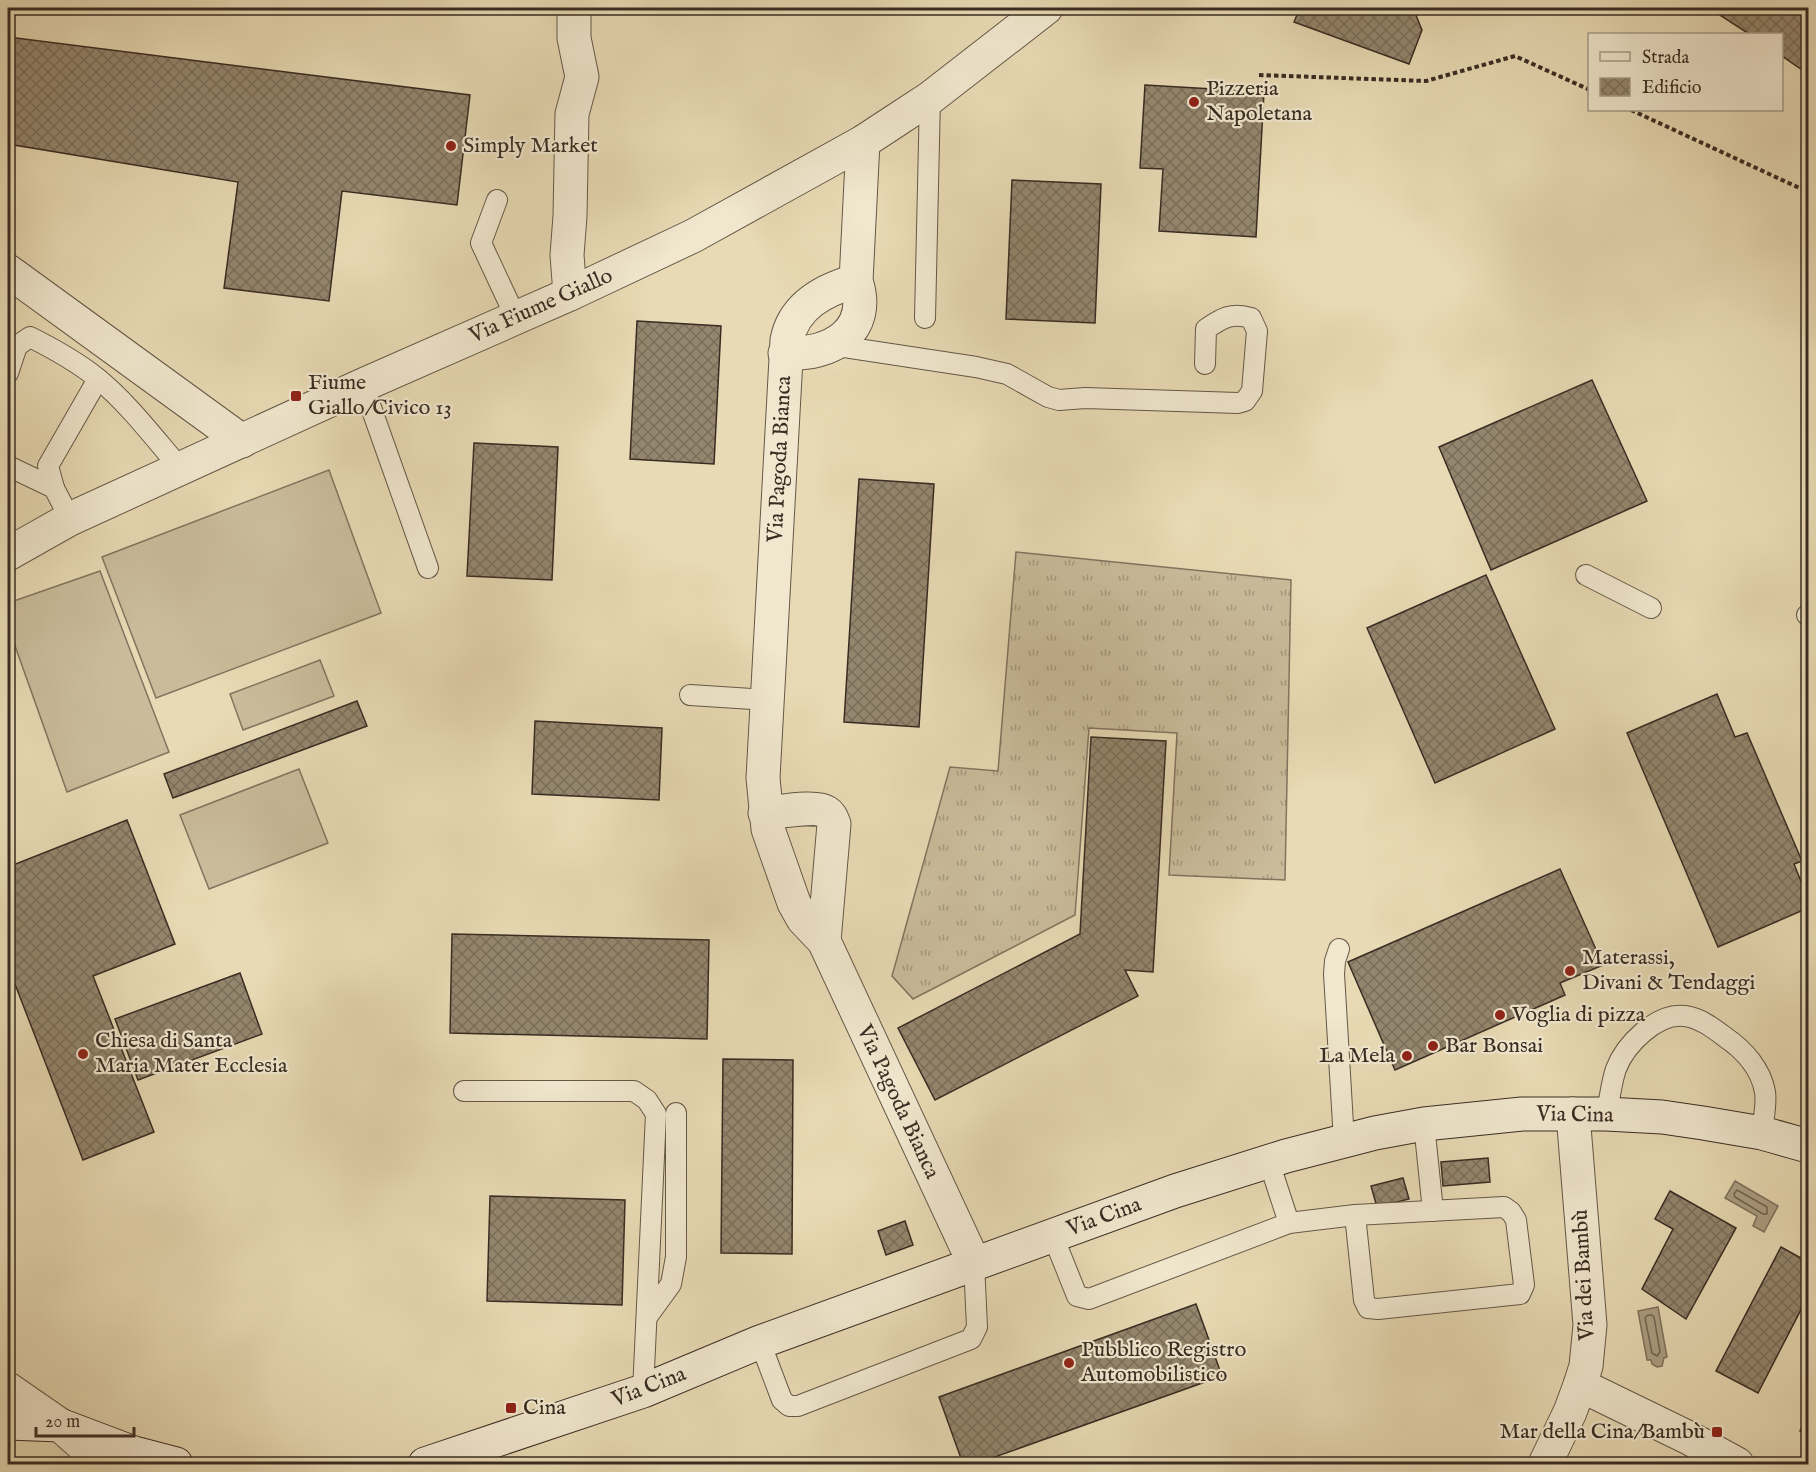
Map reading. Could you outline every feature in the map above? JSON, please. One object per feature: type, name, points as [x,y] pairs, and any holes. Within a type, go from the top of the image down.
[{"type":"street","points":[[570,294],[567,255],[572,114],[582,77],[574,38],[574,8]]},
{"type":"street","name":"Via Fiume Giallo","points":[[8,554],[70,519],[363,385],[570,294],[693,236],[863,141],[930,98],[1046,8]]},
{"type":"street","points":[[785,353],[807,352],[831,345],[844,338],[853,329],[860,301],[856,281],[863,141]]},
{"type":"street","points":[[8,271],[243,441]]},
{"type":"street","name":"Via Pagoda Bianca","points":[[856,281],[821,296],[798,312],[789,329],[785,353],[763,778],[765,813],[772,845],[794,903],[803,919],[824,941],[974,1263]]},
{"type":"street","name":"Via Pagoda Bianca","points":[[765,813],[817,808],[826,811],[832,817],[834,824],[824,941]]},
{"type":"street","name":"Via Cina","points":[[422,1464],[644,1391],[760,1342],[1175,1191],[1344,1141],[1424,1124],[1522,1114],[1606,1114],[1662,1117],[1762,1133],[1809,1146]]},
{"type":"street","name":"Via dei Bambù","points":[[1545,1464],[1580,1385],[1586,1366],[1590,1325],[1573,1114]]},
{"type":"street","points":[[1580,1385],[1737,1464]]},
{"type":"street","points":[[8,1389],[60,1425],[104,1464]]},
{"type":"street","points":[[8,1423],[60,1425],[134,1453],[176,1464]]},
{"type":"lane","points":[[925,318],[930,98]]},
{"type":"lane","points":[[497,200],[481,243],[516,318]]},
{"type":"lane","points":[[831,345],[976,367],[1006,374],[1048,397],[1059,400],[1238,403],[1245,401],[1252,391],[1257,331],[1251,318],[1240,315],[1225,316],[1206,329],[1205,364]]},
{"type":"lane","points":[[8,373],[18,346],[30,337],[66,355],[98,379],[137,418],[181,469]]},
{"type":"lane","points":[[70,519],[54,488],[48,466],[98,379]]},
{"type":"lane","points":[[363,385],[428,568]]},
{"type":"lane","points":[[8,466],[54,488]]},
{"type":"lane","points":[[1586,574],[1651,608]]},
{"type":"lane","points":[[690,695],[767,700]]},
{"type":"lane","points":[[1339,949],[1334,974],[1344,1141]]},
{"type":"lane","points":[[1606,1114],[1616,1069],[1631,1043],[1648,1028],[1663,1020],[1682,1015],[1697,1018],[1730,1041],[1758,1071],[1766,1093],[1762,1133]]},
{"type":"lane","points":[[464,1091],[634,1091],[647,1100],[656,1114],[644,1391]]},
{"type":"lane","points":[[647,1317],[670,1284],[676,1257],[676,1113]]},
{"type":"lane","points":[[1424,1124],[1433,1210]]},
{"type":"lane","points":[[1269,1162],[1289,1223]]},
{"type":"lane","points":[[1053,1236],[1077,1296],[1089,1299],[1289,1223],[1355,1215],[1504,1207],[1516,1220],[1524,1285],[1520,1294],[1389,1308],[1368,1308],[1364,1300],[1355,1215]]},
{"type":"lane","points":[[760,1342],[782,1400],[789,1406],[798,1407],[971,1339],[977,1327],[974,1263]]},
{"type":"path","points":[[1259,75],[1426,81],[1515,56],[1588,89]]},
{"type":"path","points":[[1632,111],[1809,192]]},
{"type":"green space","points":[[329,470],[381,613],[156,698],[102,557]]},
{"type":"green space","points":[[1016,552],[1291,580],[1285,880],[1169,875],[1177,733],[1089,728],[1075,915],[913,999],[892,976],[950,767],[998,771]]},
{"type":"green space","points":[[100,571],[169,752],[67,792],[8,626],[8,603]]},
{"type":"green space","points":[[320,660],[334,696],[243,730],[230,694]]},
{"type":"green space","points":[[299,769],[328,843],[209,889],[180,815]]},
{"type":"water","points":[[1735,1181],[1778,1206],[1764,1232],[1753,1226],[1757,1216],[1725,1198]]},
{"type":"water","points":[[1658,1307],[1667,1357],[1664,1358],[1662,1366],[1657,1367],[1652,1364],[1651,1360],[1647,1360],[1638,1311]]},
{"type":"building","points":[[1300,8],[1413,8],[1422,30],[1409,64],[1294,22]]},
{"type":"building","points":[[1709,8],[1808,8],[1808,67],[1805,72],[1783,57],[1783,33],[1747,33]]},
{"type":"building","points":[[8,37],[470,95],[457,205],[342,191],[329,301],[224,288],[238,182],[8,144]]},
{"type":"building","points":[[1145,85],[1264,92],[1256,237],[1159,231],[1163,169],[1140,168]]},
{"type":"building","points":[[1012,180],[1101,184],[1095,323],[1006,319]]},
{"type":"building","points":[[637,321],[721,326],[714,464],[630,459]]},
{"type":"building","points":[[1592,380],[1647,501],[1491,570],[1439,447]]},
{"type":"building","points":[[474,443],[558,447],[552,580],[467,576]]},
{"type":"building","points":[[859,479],[934,484],[919,727],[844,722]]},
{"type":"building","points":[[1486,575],[1555,729],[1435,783],[1367,628]]},
{"type":"building","points":[[1717,694],[1735,737],[1747,733],[1802,861],[1794,864],[1808,899],[1808,908],[1718,947],[1627,733]]},
{"type":"building","points":[[357,701],[367,726],[173,798],[164,774]]},
{"type":"building","points":[[535,721],[662,728],[659,800],[532,794]]},
{"type":"building","points":[[1091,737],[1166,741],[1153,972],[1125,970],[1138,996],[935,1100],[898,1028],[1080,934]]},
{"type":"building","name":"Chiesa di Santa Maria Mater Ecclesia","points":[[127,820],[175,944],[93,976],[154,1132],[83,1160],[8,966],[8,867]]},
{"type":"building","points":[[1560,869],[1603,965],[1560,983],[1565,995],[1395,1070],[1348,962]]},
{"type":"building","points":[[452,934],[709,940],[707,1039],[450,1033]]},
{"type":"building","points":[[240,973],[262,1034],[138,1080],[115,1019]]},
{"type":"building","points":[[723,1059],[793,1060],[792,1254],[721,1253]]},
{"type":"building","points":[[1488,1158],[1490,1182],[1443,1186],[1441,1162]]},
{"type":"building","points":[[1403,1178],[1409,1199],[1377,1207],[1371,1186]]},
{"type":"building","points":[[1670,1191],[1736,1228],[1686,1319],[1642,1289],[1673,1229],[1655,1219]]},
{"type":"building","points":[[490,1196],[625,1200],[622,1305],[487,1301]]},
{"type":"building","points":[[905,1221],[913,1245],[886,1255],[878,1231]]},
{"type":"building","points":[[1781,1247],[1808,1262],[1808,1296],[1758,1393],[1716,1371]]},
{"type":"building","points":[[1196,1304],[1222,1376],[975,1464],[963,1464],[939,1397]]},
{"type":"building","points":[[1808,1415],[1808,1436],[1800,1431]]},
{"type":"place","name":"Pizzeria Napoletana","points":[[1194,102]]},
{"type":"place","name":"Simply Market","points":[[451,146]]},
{"type":"place","name":"Fiume Giallo/Civico 13","points":[[296,396]]},
{"type":"place","name":"Materassi, Divani & Tendaggi","points":[[1570,971]]},
{"type":"place","name":"Voglia di pizza","points":[[1500,1015]]},
{"type":"place","name":"Bar Bonsai","points":[[1433,1046]]},
{"type":"place","name":"Chiesa di Santa Maria Mater Ecclesia","points":[[83,1054]]},
{"type":"place","name":"La Mela","points":[[1407,1056]]},
{"type":"place","name":"Pubblico Registro Automobilistico","points":[[1069,1363]]},
{"type":"place","name":"Cina","points":[[511,1408]]},
{"type":"place","name":"Mar della Cina/Bambù","points":[[1717,1432]]}]
